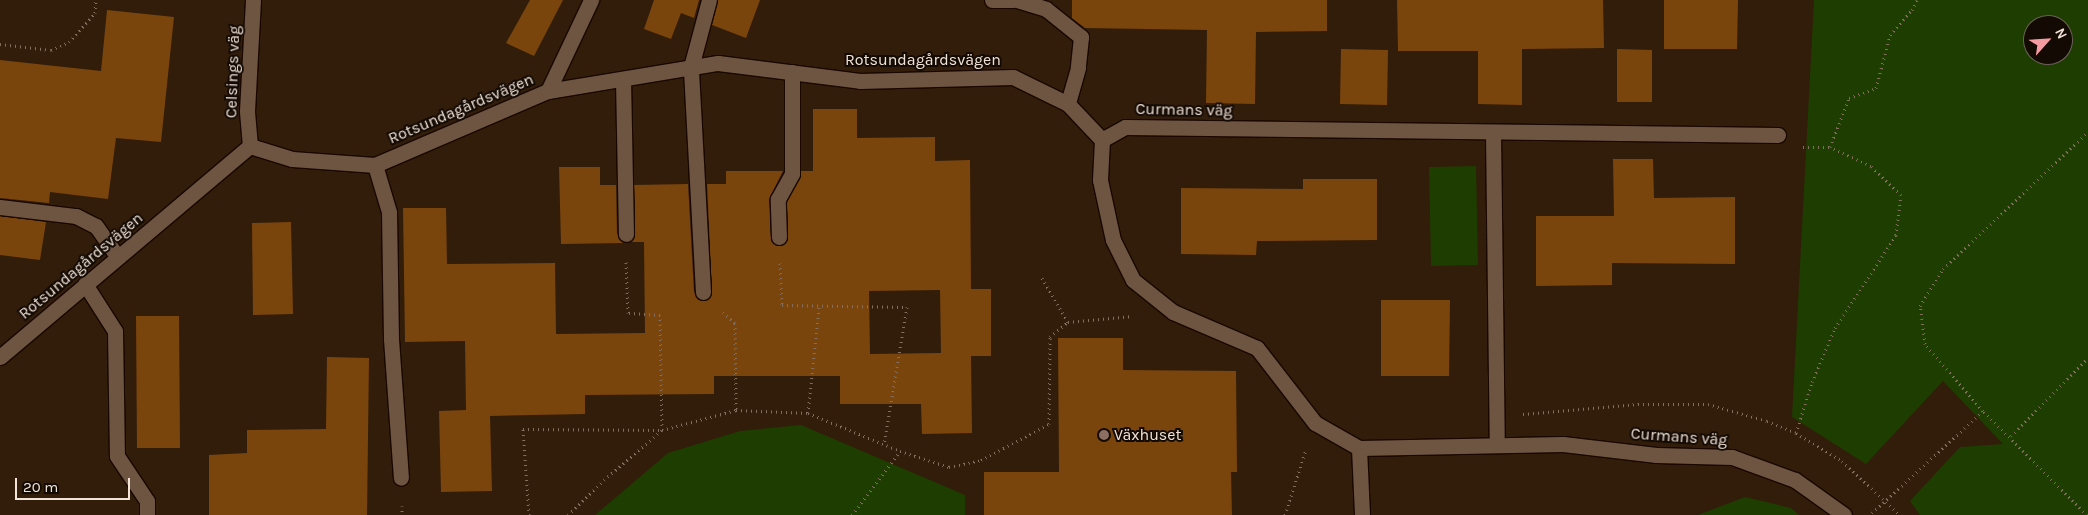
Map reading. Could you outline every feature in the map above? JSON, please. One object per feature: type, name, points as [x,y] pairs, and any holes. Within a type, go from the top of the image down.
[{"type":"street","name":"Celsings väg","points":[[250,146],[247,111],[253,0]]},
{"type":"street","points":[[548,91],[591,0]]},
{"type":"street","points":[[703,292],[691,67],[709,0]]},
{"type":"street","points":[[992,0],[1013,0]]},
{"type":"street","points":[[1017,0],[1046,9],[1081,37],[1078,68],[1068,104],[1102,140],[1100,180],[1113,240],[1134,280],[1173,312],[1256,348],[1315,423],[1359,448],[1362,515]]},
{"type":"street","name":"Rotsundagårdsvägen","points":[[0,357],[250,146],[292,159],[375,164],[548,91],[718,63],[860,81],[1013,77],[1068,104]]},
{"type":"street","points":[[779,237],[778,199],[792,174],[792,72]]},
{"type":"street","points":[[623,78],[626,234]]},
{"type":"street","name":"Curmans väg","points":[[1102,140],[1125,127],[1778,135]]},
{"type":"street","points":[[1493,133],[1497,444]]},
{"type":"street","points":[[375,164],[388,212],[391,339],[401,478]]},
{"type":"street","points":[[0,207],[76,216],[96,226],[118,257]]},
{"type":"street","points":[[85,284],[115,331],[116,456],[147,501],[147,515]]},
{"type":"street","name":"Curmans väg","points":[[1359,448],[1562,444],[1656,455],[1732,457],[1795,480],[1844,515]]},
{"type":"path","points":[[0,44],[51,50],[69,42],[95,13],[96,0]]},
{"type":"path","points":[[1830,147],[1849,98],[1876,88],[1890,35],[1912,10],[1916,0]]},
{"type":"path","points":[[2087,515],[2011,436],[1983,411],[1925,344],[1920,306],[1943,269],[2088,132]]},
{"type":"path","points":[[1778,135],[1797,147],[1830,147],[1871,166],[1901,195],[1896,236],[1835,328],[1812,382],[1796,433]]},
{"type":"path","points":[[626,234],[628,313],[660,315],[662,430]]},
{"type":"path","points":[[779,237],[782,305],[819,308],[907,307],[884,445]]},
{"type":"path","points":[[1042,278],[1068,322]]},
{"type":"path","points":[[703,292],[735,323],[736,410]]},
{"type":"path","points":[[808,413],[819,308]]},
{"type":"path","points":[[529,515],[523,429],[662,430],[736,410],[808,413],[884,445],[949,467],[981,460],[1049,424],[1050,337],[1068,322],[1173,312]]},
{"type":"path","points":[[2011,436],[2088,358]]},
{"type":"path","points":[[1869,515],[1983,411]]},
{"type":"path","points":[[1284,515],[1315,423]]},
{"type":"path","points":[[568,515],[604,480],[662,430]]},
{"type":"path","points":[[852,515],[900,451]]},
{"type":"green space","points":[[1814,0],[2088,0],[2088,515],[1920,515],[1910,501],[1960,447],[2003,444],[1943,381],[1866,464],[1792,417]]},
{"type":"green space","points":[[1476,166],[1478,265],[1431,266],[1429,167]]},
{"type":"green space","points":[[801,425],[965,495],[965,515],[595,515],[668,453],[740,431]]},
{"type":"green space","points":[[1745,497],[1791,508],[1799,515],[1698,515]]},
{"type":"building","points":[[530,0],[563,0],[534,56],[506,43]]},
{"type":"building","points":[[654,0],[699,0],[694,18],[681,13],[671,39],[644,29]]},
{"type":"building","points":[[718,0],[760,0],[746,38],[712,25]]},
{"type":"building","points":[[1072,0],[1327,0],[1327,31],[1256,32],[1255,104],[1206,103],[1207,30],[1085,28],[1072,18]]},
{"type":"building","points":[[1397,0],[1603,0],[1604,48],[1522,49],[1522,105],[1478,104],[1478,51],[1398,51]]},
{"type":"building","points":[[1664,0],[1738,0],[1737,49],[1664,49]]},
{"type":"building","points":[[107,10],[174,17],[161,142],[116,138],[108,199],[50,192],[49,203],[0,198],[0,60],[101,71]]},
{"type":"building","points":[[1341,49],[1388,50],[1387,105],[1340,104]]},
{"type":"building","points":[[1617,49],[1652,50],[1652,102],[1617,102]]},
{"type":"building","points":[[813,109],[857,109],[857,138],[935,137],[935,161],[970,160],[971,289],[991,289],[991,356],[971,356],[972,433],[922,434],[921,404],[840,404],[840,376],[714,376],[714,394],[585,395],[585,414],[490,416],[492,491],[441,492],[439,411],[466,410],[465,341],[405,342],[403,208],[446,208],[447,264],[555,263],[556,334],[645,333],[644,242],[630,242],[635,234],[634,185],[688,184],[694,292],[698,300],[708,300],[712,292],[707,184],[726,184],[726,171],[783,171],[769,199],[771,241],[779,246],[784,245],[788,237],[787,201],[801,171],[813,171]],"holes":[[[940,290],[941,353],[870,354],[869,291]]]},
{"type":"building","points":[[1613,159],[1653,159],[1654,198],[1735,197],[1735,264],[1612,263],[1612,285],[1536,286],[1536,216],[1614,216]]},
{"type":"building","points":[[559,167],[600,167],[600,185],[616,185],[617,234],[623,243],[561,244]]},
{"type":"building","points":[[1303,179],[1377,179],[1377,240],[1257,241],[1256,255],[1181,254],[1181,188],[1303,189]]},
{"type":"building","points":[[0,216],[46,222],[40,260],[0,255]]},
{"type":"building","points":[[291,222],[293,314],[253,315],[252,223]]},
{"type":"building","points":[[1381,300],[1450,300],[1449,376],[1381,376]]},
{"type":"building","points":[[136,316],[179,316],[180,448],[137,448]]},
{"type":"building","name":"Växhuset","points":[[1058,338],[1123,338],[1123,370],[1236,371],[1237,472],[1231,472],[1232,515],[984,515],[984,472],[1059,472]]},
{"type":"building","points":[[327,357],[369,358],[367,515],[209,515],[209,455],[247,453],[247,430],[326,429]]},
{"type":"place","name":"Växhuset","points":[[1104,435]]}]
